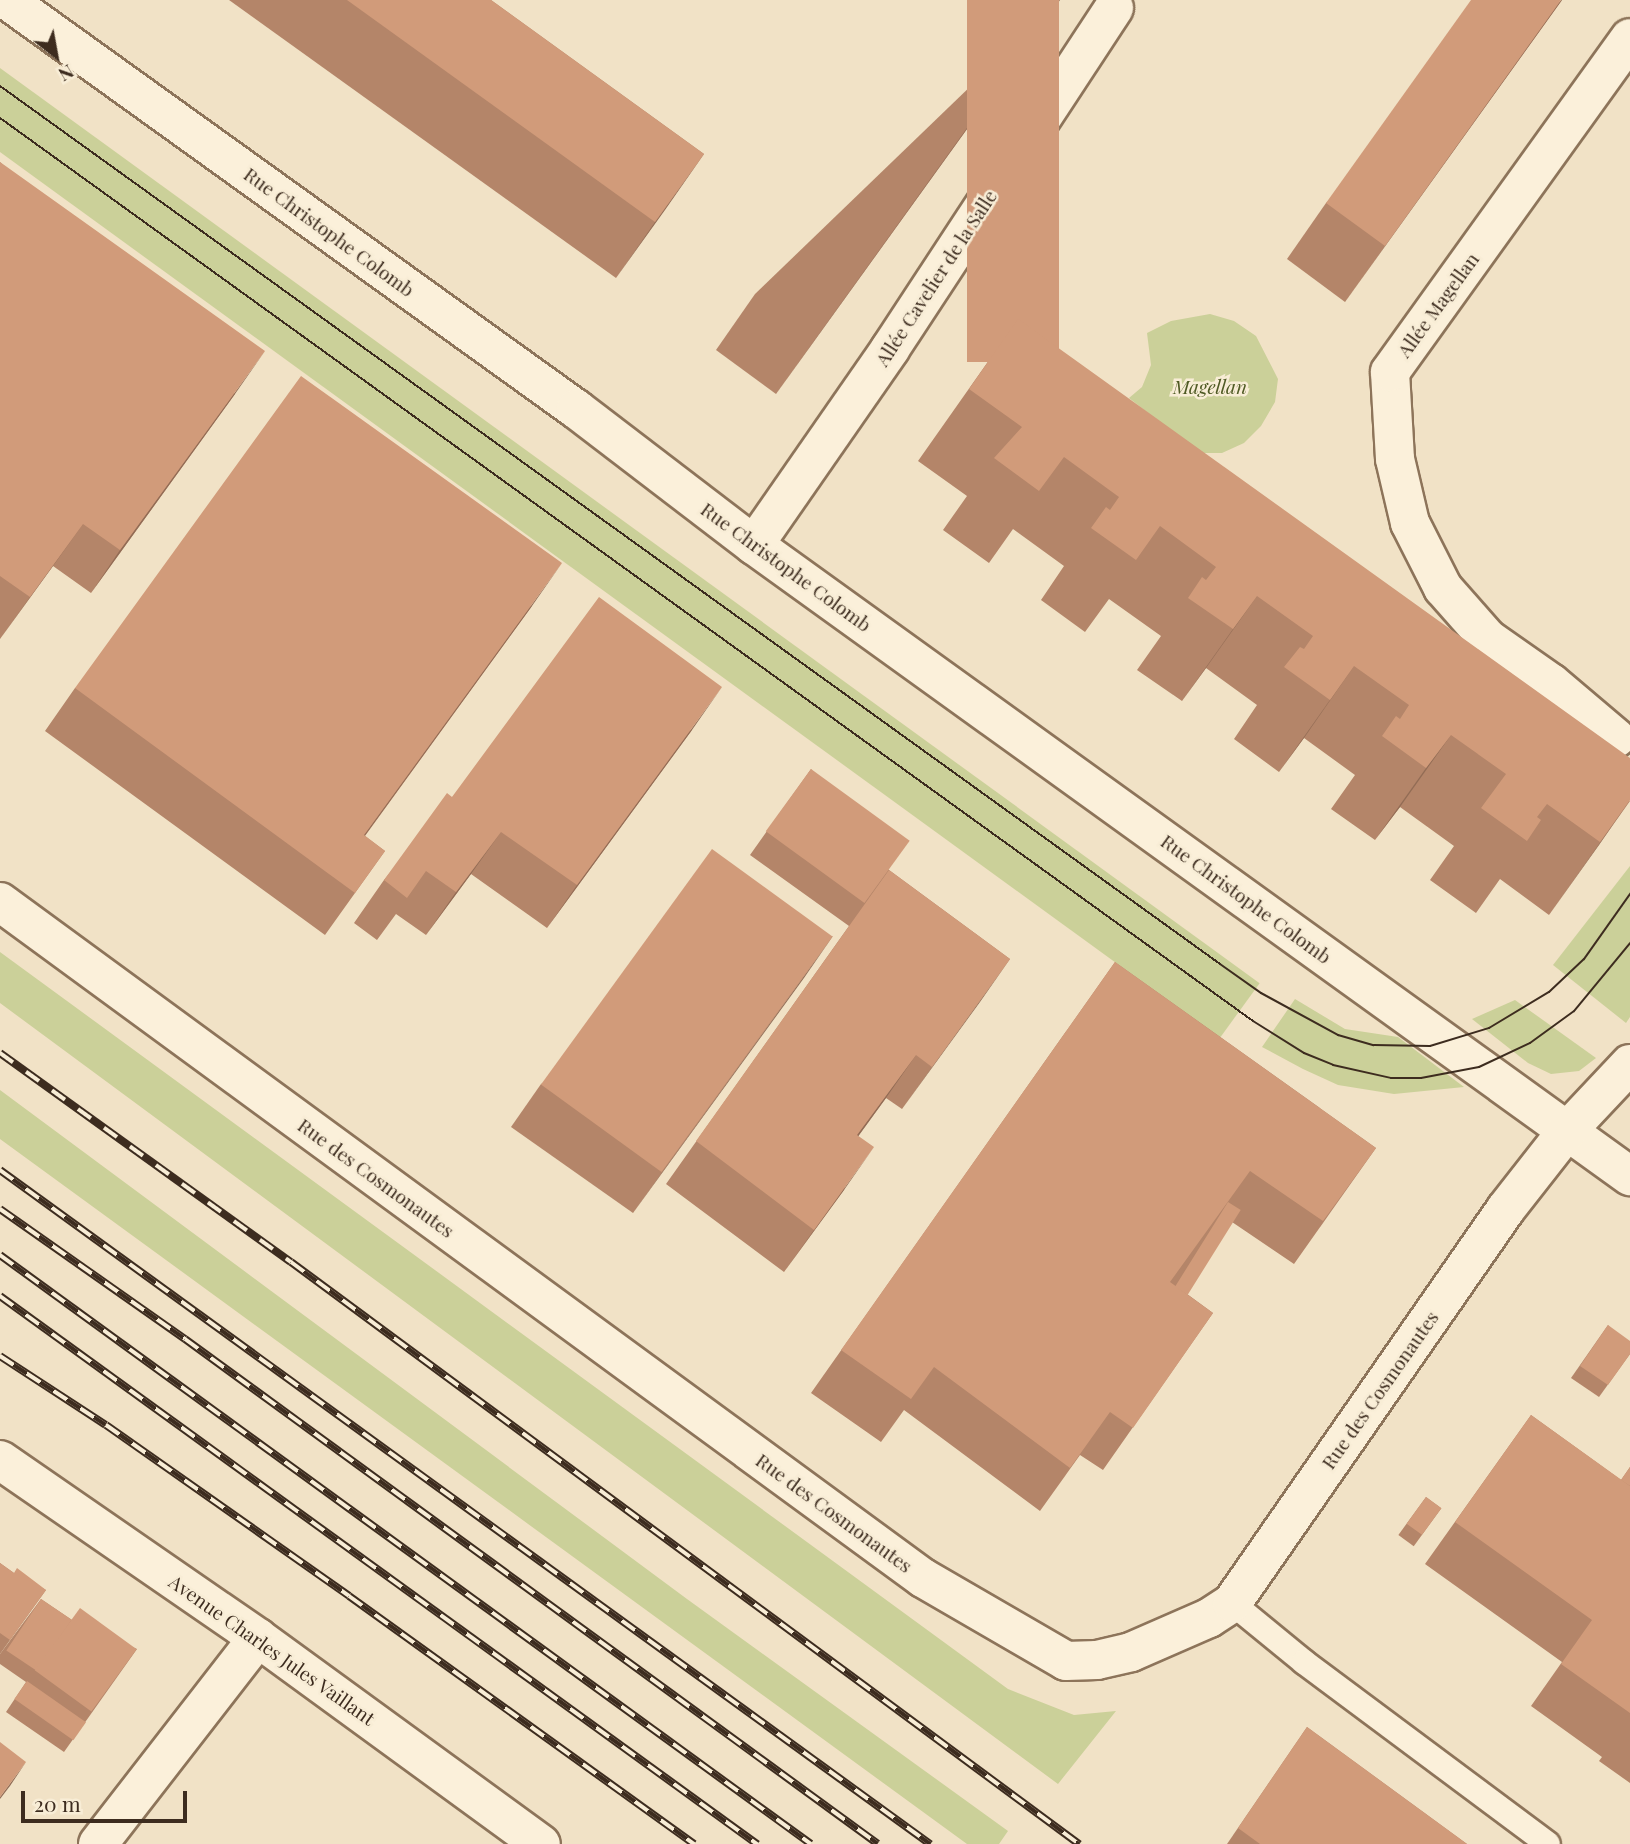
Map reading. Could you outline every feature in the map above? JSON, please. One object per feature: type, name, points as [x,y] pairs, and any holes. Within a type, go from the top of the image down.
[{"type":"street","name":"Rue Christophe Colomb","points":[[7,0],[576,410],[754,545],[1630,1176]]},
{"type":"street","name":"Allée Cavelier de la Salle","points":[[754,545],[890,349],[1114,8]]},
{"type":"street","name":"Allée Magellan","points":[[1608,775],[1623,728],[1550,683],[1488,639],[1443,588],[1410,523],[1395,459],[1390,372],[1630,38]]},
{"type":"street","name":"Rue des Cosmonautes","points":[[0,902],[923,1578],[1066,1661],[1097,1660],[1131,1652],[1209,1618],[1232,1603],[1505,1210],[1567,1131],[1630,1064]]},
{"type":"street","name":"Avenue Charles Jules Vaillant","points":[[0,1460],[258,1638],[541,1844]]},
{"type":"street","points":[[98,1844],[258,1638]]},
{"type":"lane","points":[[1232,1603],[1304,1662],[1548,1844]]},
{"type":"green space","points":[[0,68],[1260,983],[1220,1038],[0,152]]},
{"type":"green space","name":"Magellan","points":[[1210,314],[1234,321],[1256,336],[1278,379],[1275,402],[1261,426],[1244,443],[1222,453],[1199,453],[1129,398],[1142,387],[1151,365],[1147,333],[1171,321]]},
{"type":"green space","points":[[1630,866],[1630,1017],[1626,1023],[1553,965]]},
{"type":"green space","points":[[0,952],[1008,1689],[1074,1715],[1116,1711],[1058,1784],[0,1003]]},
{"type":"green space","points":[[1295,999],[1345,1029],[1398,1037],[1464,1087],[1394,1094],[1338,1085],[1303,1069],[1262,1047]]},
{"type":"green space","points":[[1515,1000],[1596,1058],[1579,1071],[1551,1074],[1528,1063],[1472,1019]]},
{"type":"green space","points":[[0,1090],[687,1599],[1008,1831],[999,1844],[967,1844],[0,1139]]},
{"type":"building","points":[[347,0],[491,0],[704,154],[655,222]]},
{"type":"building","points":[[967,0],[1059,0],[1059,362],[967,362]]},
{"type":"building","points":[[1471,0],[1561,0],[1385,246],[1326,203]]},
{"type":"building","points":[[0,162],[265,351],[120,550],[83,524],[30,597],[0,576]]},
{"type":"building","points":[[1018,319],[1630,758],[1630,800],[1600,842],[1547,804],[1537,817],[1541,820],[1527,841],[1481,808],[1506,774],[1451,735],[1426,768],[1382,736],[1396,716],[1400,719],[1409,705],[1354,666],[1330,700],[1284,667],[1300,647],[1304,649],[1313,636],[1257,596],[1233,629],[1188,598],[1202,577],[1206,580],[1216,567],[1160,526],[1136,560],[1091,528],[1106,507],[1110,510],[1119,497],[1064,457],[1039,491],[994,458],[1022,427],[969,389]]},
{"type":"building","points":[[301,376],[562,563],[364,835],[385,851],[355,893],[75,688]]},
{"type":"building","points":[[599,597],[722,687],[577,885],[501,832],[456,892],[426,871],[407,898],[384,880],[447,793],[452,797]]},
{"type":"building","points":[[811,769],[910,841],[864,903],[766,831]]},
{"type":"building","points":[[712,849],[833,937],[661,1172],[541,1084]]},
{"type":"building","points":[[889,870],[1010,959],[932,1067],[916,1055],[857,1135],[874,1147],[814,1230],[696,1141]]},
{"type":"building","points":[[1115,962],[1376,1148],[1323,1221],[1250,1171],[1170,1282],[1213,1313],[1133,1428],[1110,1412],[1070,1468],[934,1367],[911,1399],[841,1350]]},
{"type":"building","points":[[1228,1202],[1241,1210],[1188,1295],[1175,1287]]},
{"type":"building","points":[[1608,1325],[1630,1341],[1630,1354],[1608,1385],[1580,1366]]},
{"type":"building","points":[[1531,1415],[1630,1486],[1630,1713],[1561,1664],[1592,1620],[1455,1522]]},
{"type":"building","points":[[1630,1467],[1630,1486],[1621,1480]]},
{"type":"building","points":[[1426,1497],[1441,1508],[1422,1535],[1407,1524]]},
{"type":"building","points":[[0,1563],[14,1573],[17,1568],[46,1590],[10,1640],[0,1633]]},
{"type":"building","points":[[41,1599],[72,1620],[37,1671],[6,1650]]},
{"type":"building","points":[[80,1608],[137,1649],[91,1711],[35,1670]]},
{"type":"building","points":[[27,1681],[86,1722],[73,1740],[14,1699]]},
{"type":"building","points":[[1307,1727],[1467,1844],[1260,1844],[1238,1828]]},
{"type":"building","points":[[0,1742],[26,1762],[0,1797]]},
{"type":"tram line","points":[[0,86],[1220,964],[1261,993],[1338,1035],[1374,1045],[1430,1046],[1489,1028],[1549,992],[1584,959],[1630,894]]},
{"type":"tram line","points":[[0,118],[1253,1021],[1304,1053],[1333,1065],[1391,1078],[1421,1078],[1479,1067],[1530,1043],[1574,1011],[1630,943]]},
{"type":"railway","points":[[0,1053],[291,1262],[1079,1844]]},
{"type":"railway","points":[[0,1170],[930,1844]]},
{"type":"railway","points":[[0,1209],[185,1339],[878,1844]]},
{"type":"railway","points":[[0,1255],[811,1844]]},
{"type":"railway","points":[[0,1296],[757,1844]]},
{"type":"railway","points":[[0,1356],[106,1425],[694,1844]]}]
